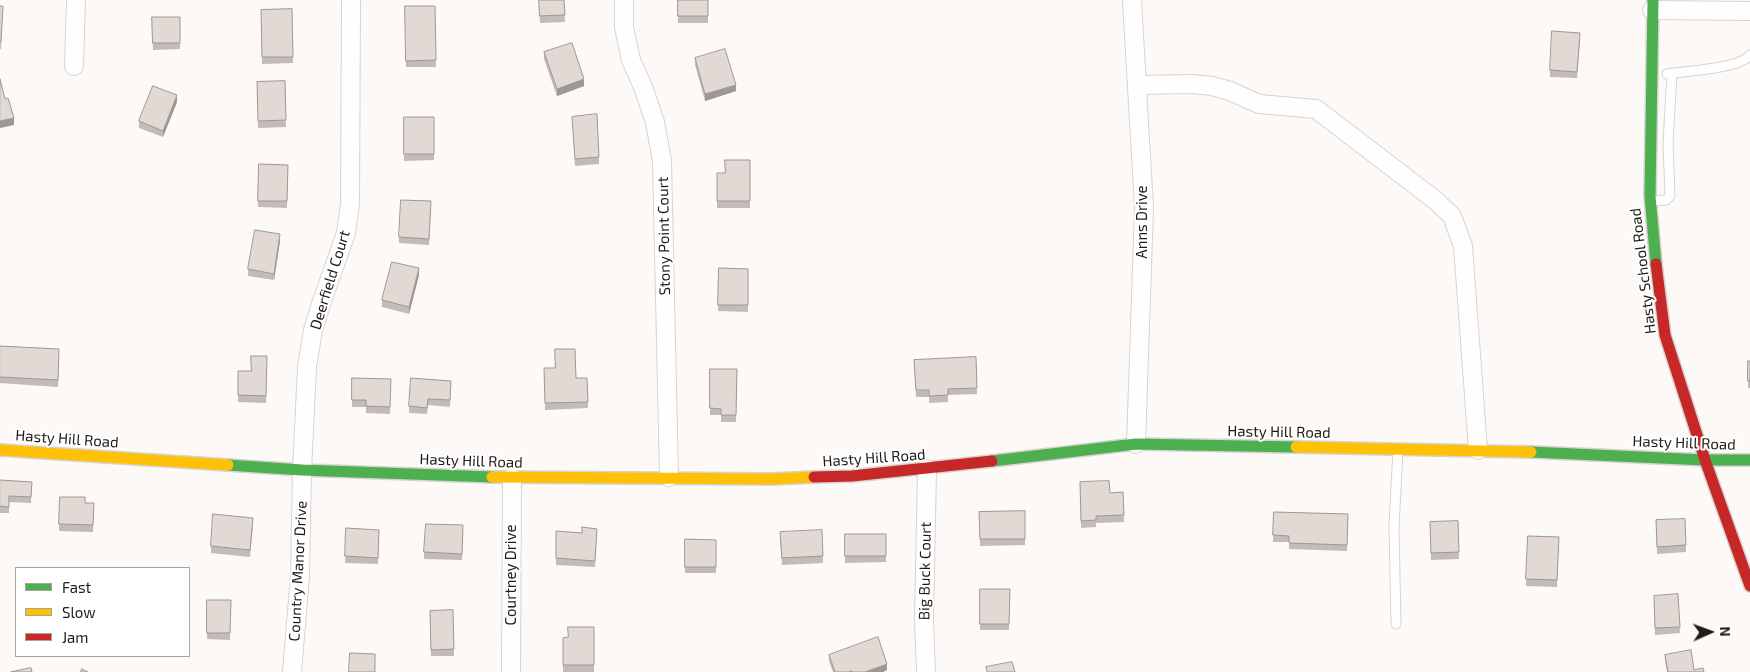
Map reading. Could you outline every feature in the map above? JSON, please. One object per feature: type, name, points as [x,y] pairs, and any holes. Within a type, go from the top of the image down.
[{"type":"street","points":[[74,66],[76,0]]},
{"type":"street","name":"Deerfield Court","points":[[302,470],[307,367],[313,330],[346,233],[350,204],[352,0]]},
{"type":"street","name":"Stony Point Court","points":[[624,0],[624,27],[631,60],[655,122],[662,161],[669,478]]},
{"type":"street","name":"Anns Drive","points":[[1132,0],[1144,208],[1136,444]]},
{"type":"street","points":[[1652,5],[1750,10]]},
{"type":"street","name":"Hasty School Road","points":[[1652,5],[1650,201],[1656,269],[1665,335],[1705,460],[1750,586]]},
{"type":"street","points":[[1136,85],[1206,85],[1230,91],[1259,104],[1316,109],[1435,200],[1452,216],[1463,246],[1478,450]]},
{"type":"street","name":"Hasty Hill Road","points":[[0,450],[302,470],[512,478],[781,478],[852,476],[1136,444],[1478,450],[1705,460],[1750,460]]},
{"type":"street","name":"Big Buck Court","points":[[926,672],[924,620],[927,469]]},
{"type":"street","name":"Country Manor Drive","points":[[292,672],[300,576],[302,470]]},
{"type":"street","name":"Courtney Drive","points":[[511,672],[512,478]]},
{"type":"lane","points":[[1651,76],[1736,65],[1747,59],[1750,55]]},
{"type":"lane","points":[[1650,201],[1666,200],[1670,196],[1668,143],[1672,73]]},
{"type":"lane","points":[[1396,624],[1394,527],[1398,449]]},
{"type":"building","points":[[539,0],[564,0],[565,15],[540,16]]},
{"type":"building","points":[[678,0],[708,0],[708,16],[678,16]]},
{"type":"building","points":[[0,6],[3,6],[1,42],[0,42]]},
{"type":"building","points":[[405,6],[435,6],[436,60],[406,61]]},
{"type":"building","points":[[292,9],[293,57],[262,57],[261,10]]},
{"type":"building","points":[[152,17],[180,17],[180,43],[153,43]]},
{"type":"building","points":[[1552,31],[1580,33],[1577,72],[1550,70]]},
{"type":"building","points":[[572,43],[584,79],[557,89],[544,52]]},
{"type":"building","points":[[725,49],[736,85],[705,94],[695,58]]},
{"type":"building","points":[[0,79],[5,99],[8,98],[14,118],[0,121]]},
{"type":"building","points":[[285,81],[286,120],[258,121],[257,82]]},
{"type":"building","points":[[153,86],[177,95],[163,131],[139,121]]},
{"type":"building","points":[[597,114],[599,157],[575,159],[572,117]]},
{"type":"building","points":[[404,117],[434,117],[434,154],[404,154]]},
{"type":"building","points":[[725,160],[750,160],[750,201],[717,201],[717,173],[725,173]]},
{"type":"building","points":[[259,164],[288,165],[287,201],[258,201]]},
{"type":"building","points":[[401,200],[431,201],[429,239],[399,237]]},
{"type":"building","points":[[255,230],[280,234],[274,274],[248,269]]},
{"type":"building","points":[[392,262],[419,268],[409,307],[382,300]]},
{"type":"building","points":[[719,268],[748,269],[748,305],[718,305]]},
{"type":"building","points":[[0,346],[59,349],[58,380],[0,377]]},
{"type":"building","points":[[555,349],[575,349],[576,378],[587,378],[588,402],[545,403],[544,368],[555,368]]},
{"type":"building","points":[[251,356],[267,356],[266,396],[238,395],[238,371],[251,371]]},
{"type":"building","points":[[976,357],[977,388],[948,389],[948,395],[929,396],[929,390],[916,390],[914,360]]},
{"type":"building","points":[[1748,361],[1750,361],[1750,381],[1748,381]]},
{"type":"building","points":[[710,369],[737,369],[736,415],[721,415],[721,409],[710,408]]},
{"type":"building","points":[[352,378],[391,379],[390,407],[366,406],[366,400],[352,400]]},
{"type":"building","points":[[411,378],[451,381],[450,400],[428,399],[427,408],[409,406]]},
{"type":"building","points":[[0,480],[32,482],[31,497],[9,496],[9,507],[0,506]]},
{"type":"building","points":[[1109,481],[1110,493],[1123,492],[1124,515],[1096,516],[1096,520],[1081,521],[1080,482]]},
{"type":"building","points":[[60,497],[85,497],[85,503],[94,503],[93,525],[59,524]]},
{"type":"building","points":[[1025,511],[1025,539],[980,539],[979,512]]},
{"type":"building","points":[[1274,512],[1348,514],[1347,545],[1289,543],[1289,536],[1273,535]]},
{"type":"building","points":[[213,514],[253,518],[250,550],[211,546]]},
{"type":"building","points":[[1685,519],[1686,545],[1657,547],[1656,520]]},
{"type":"building","points":[[1458,521],[1459,552],[1431,553],[1430,522]]},
{"type":"building","points":[[426,524],[463,525],[462,554],[424,552]]},
{"type":"building","points":[[582,527],[597,529],[595,561],[556,558],[556,531],[582,533]]},
{"type":"building","points":[[346,528],[379,530],[378,558],[345,556]]},
{"type":"building","points":[[822,530],[823,556],[782,558],[780,532]]},
{"type":"building","points":[[845,534],[886,534],[886,556],[845,556]]},
{"type":"building","points":[[1528,536],[1559,537],[1557,580],[1526,579]]},
{"type":"building","points":[[685,539],[716,540],[716,567],[685,567]]},
{"type":"building","points":[[980,589],[1010,589],[1009,624],[980,624]]},
{"type":"building","points":[[1678,594],[1680,627],[1655,628],[1654,596]]},
{"type":"building","points":[[207,600],[231,600],[230,633],[207,633]]},
{"type":"building","points":[[453,610],[454,649],[431,650],[430,611]]},
{"type":"building","points":[[568,627],[594,627],[594,665],[563,665],[563,638],[568,637]]},
{"type":"building","points":[[878,637],[887,664],[865,672],[835,672],[829,655]]},
{"type":"building","points":[[1691,650],[1694,670],[1703,668],[1704,672],[1668,672],[1665,655]]},
{"type":"building","points":[[350,653],[375,654],[375,672],[349,672]]},
{"type":"building","points":[[1012,662],[1015,672],[987,672],[986,667]]},
{"type":"building","points":[[31,668],[32,672],[11,672]]},
{"type":"traffic: fast","points":[[1653,0],[1650,196],[1656,264]]},
{"type":"traffic: fast","points":[[992,461],[1136,444],[1296,447]]},
{"type":"traffic: fast","points":[[1531,452],[1705,460],[1750,460]]},
{"type":"traffic: fast","points":[[228,465],[302,470],[492,477]]},
{"type":"traffic: slow","points":[[1296,447],[1531,452]]},
{"type":"traffic: slow","points":[[0,450],[228,465]]},
{"type":"traffic: slow","points":[[492,477],[772,479],[814,477]]},
{"type":"traffic: jam","points":[[1656,264],[1665,335],[1705,460],[1750,586]]},
{"type":"traffic: jam","points":[[814,477],[852,476],[992,461]]}]
